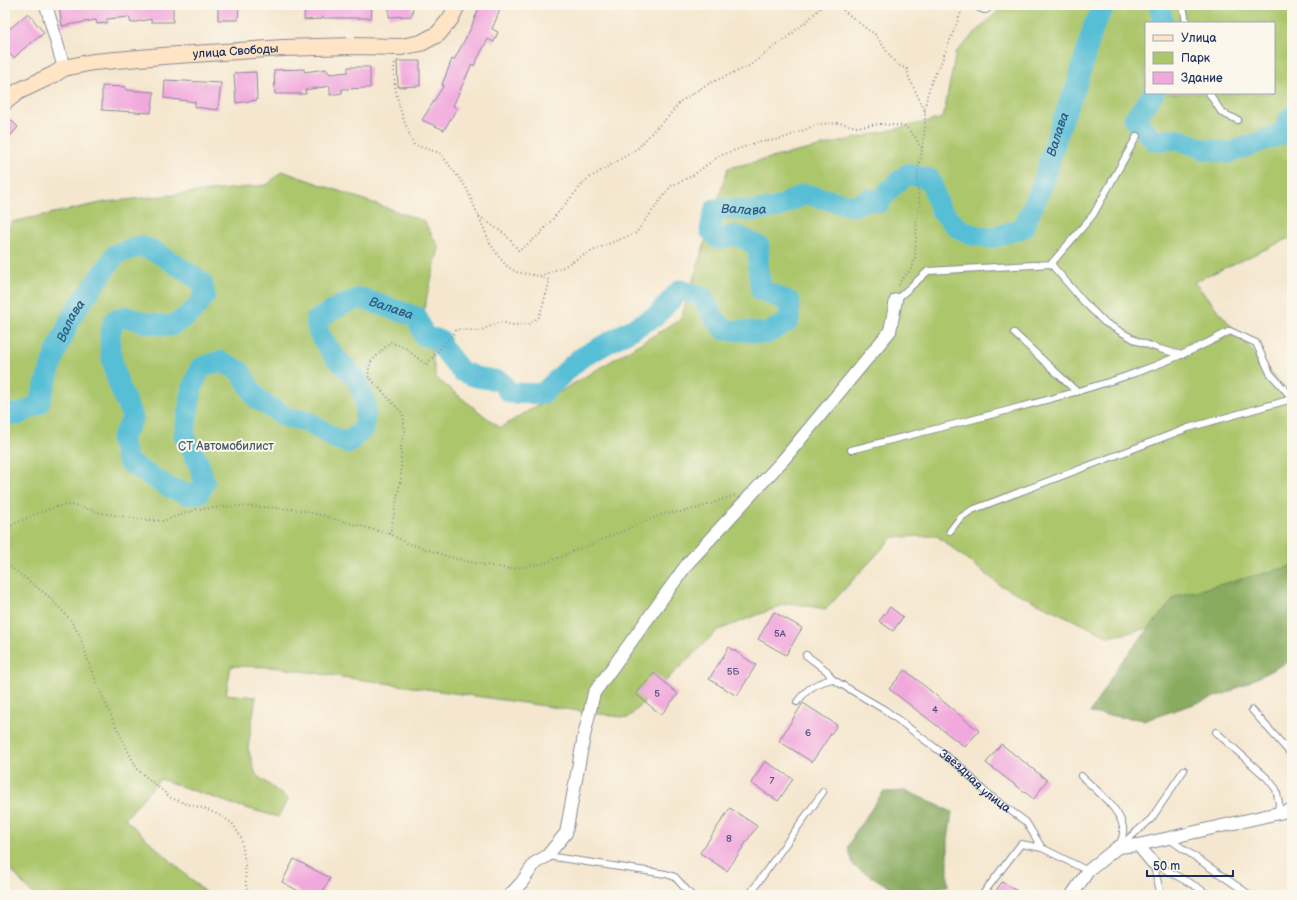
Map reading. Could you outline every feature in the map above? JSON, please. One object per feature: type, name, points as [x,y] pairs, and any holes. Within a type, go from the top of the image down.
[{"type":"main road","name":"улица Свободы","points":[[5,102],[19,91],[53,75],[64,68],[93,62],[283,48],[397,46],[421,43],[438,34],[451,18],[456,5]]},
{"type":"street","points":[[46,5],[64,68]]},
{"type":"street","points":[[980,5],[985,7],[986,5]]},
{"type":"street","points":[[510,895],[522,882],[535,863],[547,856],[566,833],[584,736],[594,693],[688,563],[784,459],[890,331],[896,300]]},
{"type":"street","points":[[1072,895],[1088,871],[1118,847],[1138,845],[1292,810]]},
{"type":"street","points":[[1138,845],[1153,864]]},
{"type":"lane","points":[[1183,5],[1186,22]]},
{"type":"lane","points":[[1210,94],[1222,113],[1238,120]]},
{"type":"lane","points":[[896,300],[928,271],[1051,264],[1093,215],[1137,136]]},
{"type":"lane","points":[[1051,264],[1083,301],[1104,322],[1137,341],[1182,355]]},
{"type":"lane","points":[[851,450],[1078,392],[1142,372],[1200,348],[1230,331],[1256,343],[1270,373],[1292,399],[1188,428],[972,510],[960,518],[950,531]]},
{"type":"lane","points":[[1014,333],[1078,392]]},
{"type":"lane","name":"Звёздная улица","points":[[806,654],[827,672],[832,680],[885,710],[962,768],[985,792],[1026,822],[1042,848]]},
{"type":"lane","points":[[797,702],[807,689],[819,682],[832,680]]},
{"type":"lane","points":[[1252,710],[1292,755]]},
{"type":"lane","points":[[1216,732],[1267,778],[1276,789],[1279,803],[1278,813]]},
{"type":"lane","points":[[1118,847],[1152,819],[1184,770]]},
{"type":"lane","points":[[1081,776],[1108,801],[1121,820],[1124,833],[1118,847]]},
{"type":"lane","points":[[749,895],[823,792]]},
{"type":"lane","points":[[1169,838],[1250,895]]},
{"type":"lane","points":[[982,895],[1021,844],[1042,848],[1088,871]]},
{"type":"lane","points":[[547,856],[666,874],[675,877],[691,895]]},
{"type":"lane","points":[[1153,864],[1161,895]]},
{"type":"lane","points":[[1153,864],[1209,895]]},
{"type":"path","points":[[479,216],[506,235],[519,251],[539,236],[586,180],[637,149],[655,129],[668,118],[681,101],[706,85],[749,66],[789,36],[823,5]]},
{"type":"path","points":[[837,5],[868,30],[874,33],[896,64],[906,69],[925,111]]},
{"type":"path","points":[[896,300],[896,293],[901,280],[912,268],[915,258],[917,217],[920,207],[917,182],[918,168],[925,128],[927,96],[933,78],[941,63],[964,5]]},
{"type":"path","points":[[390,534],[401,478],[400,459],[401,444],[405,431],[404,420],[403,414],[368,376],[370,363],[390,342],[404,347],[426,365],[456,330],[479,331],[500,322],[513,325],[529,324],[539,317],[549,280],[539,276],[516,272],[507,266],[490,243],[466,187],[440,153],[414,145],[403,120],[394,86],[394,69],[397,46]]},
{"type":"path","points":[[539,276],[563,267],[580,257],[636,233],[671,186],[692,176],[719,156],[755,143],[781,139],[819,124],[840,123],[856,127],[880,124],[905,126],[915,137],[922,149]]},
{"type":"path","points":[[5,530],[14,524],[41,512],[59,506],[74,505],[101,513],[162,521],[197,509],[239,506],[281,508],[305,511],[390,534],[407,543],[450,557],[510,569],[545,563],[577,549],[594,544],[608,536],[663,514],[699,508],[739,493]]},
{"type":"path","points":[[5,561],[8,565],[47,595],[70,619],[80,636],[90,667],[112,718],[137,769],[171,798],[203,808],[232,823],[241,837],[246,862],[246,886],[249,895]]},
{"type":"green space","name":"СТ Автомобилист","points":[[1004,5],[1292,5],[1292,237],[1194,282],[1278,381],[1292,393],[1292,596],[1109,637],[1000,585],[937,536],[893,537],[826,609],[789,603],[718,630],[628,718],[273,667],[231,666],[226,694],[256,697],[248,748],[256,775],[288,799],[278,817],[232,804],[160,779],[125,819],[208,895],[33,895],[5,863],[5,234],[12,222],[105,202],[267,185],[282,171],[424,221],[439,248],[424,309],[436,378],[500,428],[681,319],[728,168],[943,118],[956,52]]},
{"type":"green space","points":[[1292,566],[1292,660],[1227,693],[1146,720],[1090,713],[1118,666],[1176,596]]},
{"type":"green space","points":[[907,791],[952,812],[948,840],[948,886],[898,892],[854,866],[848,848],[855,833],[883,792]]},
{"type":"building","points":[[59,5],[173,5],[173,22],[151,22],[151,19],[131,23],[129,17],[107,19],[107,23],[97,24],[96,20],[62,26]]},
{"type":"building","points":[[218,5],[239,5],[238,20],[218,20]]},
{"type":"building","points":[[305,5],[372,5],[371,18],[322,18],[304,20]]},
{"type":"building","points":[[389,5],[413,5],[412,16],[389,17]]},
{"type":"building","points":[[480,5],[502,5],[492,29],[498,32],[494,42],[488,39],[474,66],[472,64],[453,106],[457,108],[444,130],[422,120],[444,85],[442,85],[452,59],[454,60],[471,28]]},
{"type":"building","points":[[28,13],[44,33],[14,58],[5,50],[5,33]]},
{"type":"building","points":[[397,61],[420,61],[420,86],[398,87]]},
{"type":"building","points":[[348,67],[370,67],[370,88],[342,89],[342,93],[330,95],[330,86],[305,90],[306,94],[275,94],[274,70],[304,69],[304,72],[326,69],[330,74],[348,72]]},
{"type":"building","points":[[256,72],[257,100],[236,103],[234,73]]},
{"type":"building","points":[[165,80],[221,83],[218,110],[195,107],[195,102],[164,98]]},
{"type":"building","points":[[102,86],[126,87],[126,90],[154,92],[151,113],[102,110]]},
{"type":"building","points":[[5,114],[18,127],[5,142]]},
{"type":"building","points":[[890,607],[903,617],[893,631],[879,621]]},
{"type":"building","points":[[774,612],[802,628],[786,655],[758,639]]},
{"type":"building","points":[[729,647],[756,665],[737,696],[709,679]]},
{"type":"building","points":[[905,670],[979,731],[965,747],[889,689]]},
{"type":"building","points":[[654,673],[678,694],[661,715],[636,694]]},
{"type":"building","points":[[803,703],[837,725],[812,762],[779,741]]},
{"type":"building","points":[[1001,744],[1047,780],[1034,799],[986,763]]},
{"type":"building","points":[[765,761],[793,779],[778,801],[751,783]]},
{"type":"building","points":[[730,808],[757,826],[727,871],[700,853]]},
{"type":"building","points":[[294,859],[330,878],[321,895],[306,895],[282,882]]},
{"type":"building","points":[[1002,882],[1024,895],[993,895]]},
{"type":"waterway","name":"Валава","points":[[5,413],[18,415],[39,404],[55,354],[72,316],[116,254],[141,246],[158,253],[202,282],[205,295],[196,308],[186,317],[171,326],[146,323],[125,316],[114,320],[110,334],[112,359],[120,389],[133,418],[121,440],[128,462],[170,488],[190,495],[199,493],[205,482],[198,462],[184,436],[192,389],[200,368],[220,361],[240,371],[257,399],[286,417],[307,421],[334,438],[348,443],[364,428],[366,405],[358,380],[335,357],[319,334],[316,320],[342,305],[360,298],[417,317],[424,336],[440,340],[442,347],[461,371],[476,377],[500,381],[510,393],[542,394],[579,359],[656,316],[680,290],[703,297],[712,315],[725,330],[766,334],[789,321],[790,302],[761,290],[758,267],[759,246],[736,235],[719,239],[710,230],[715,209],[751,211],[776,208],[805,194],[853,206],[869,199],[880,202],[890,189],[907,174],[930,179],[941,211],[958,228],[973,235],[991,238],[1023,228],[1041,188],[1061,124],[1078,81],[1094,25],[1105,5]]},
{"type":"waterway","name":"Валава","points":[[1159,5],[1163,22]]},
{"type":"waterway","name":"Валава","points":[[1153,94],[1134,119],[1155,141],[1178,139],[1203,149],[1229,153],[1282,134],[1292,115]]}]
